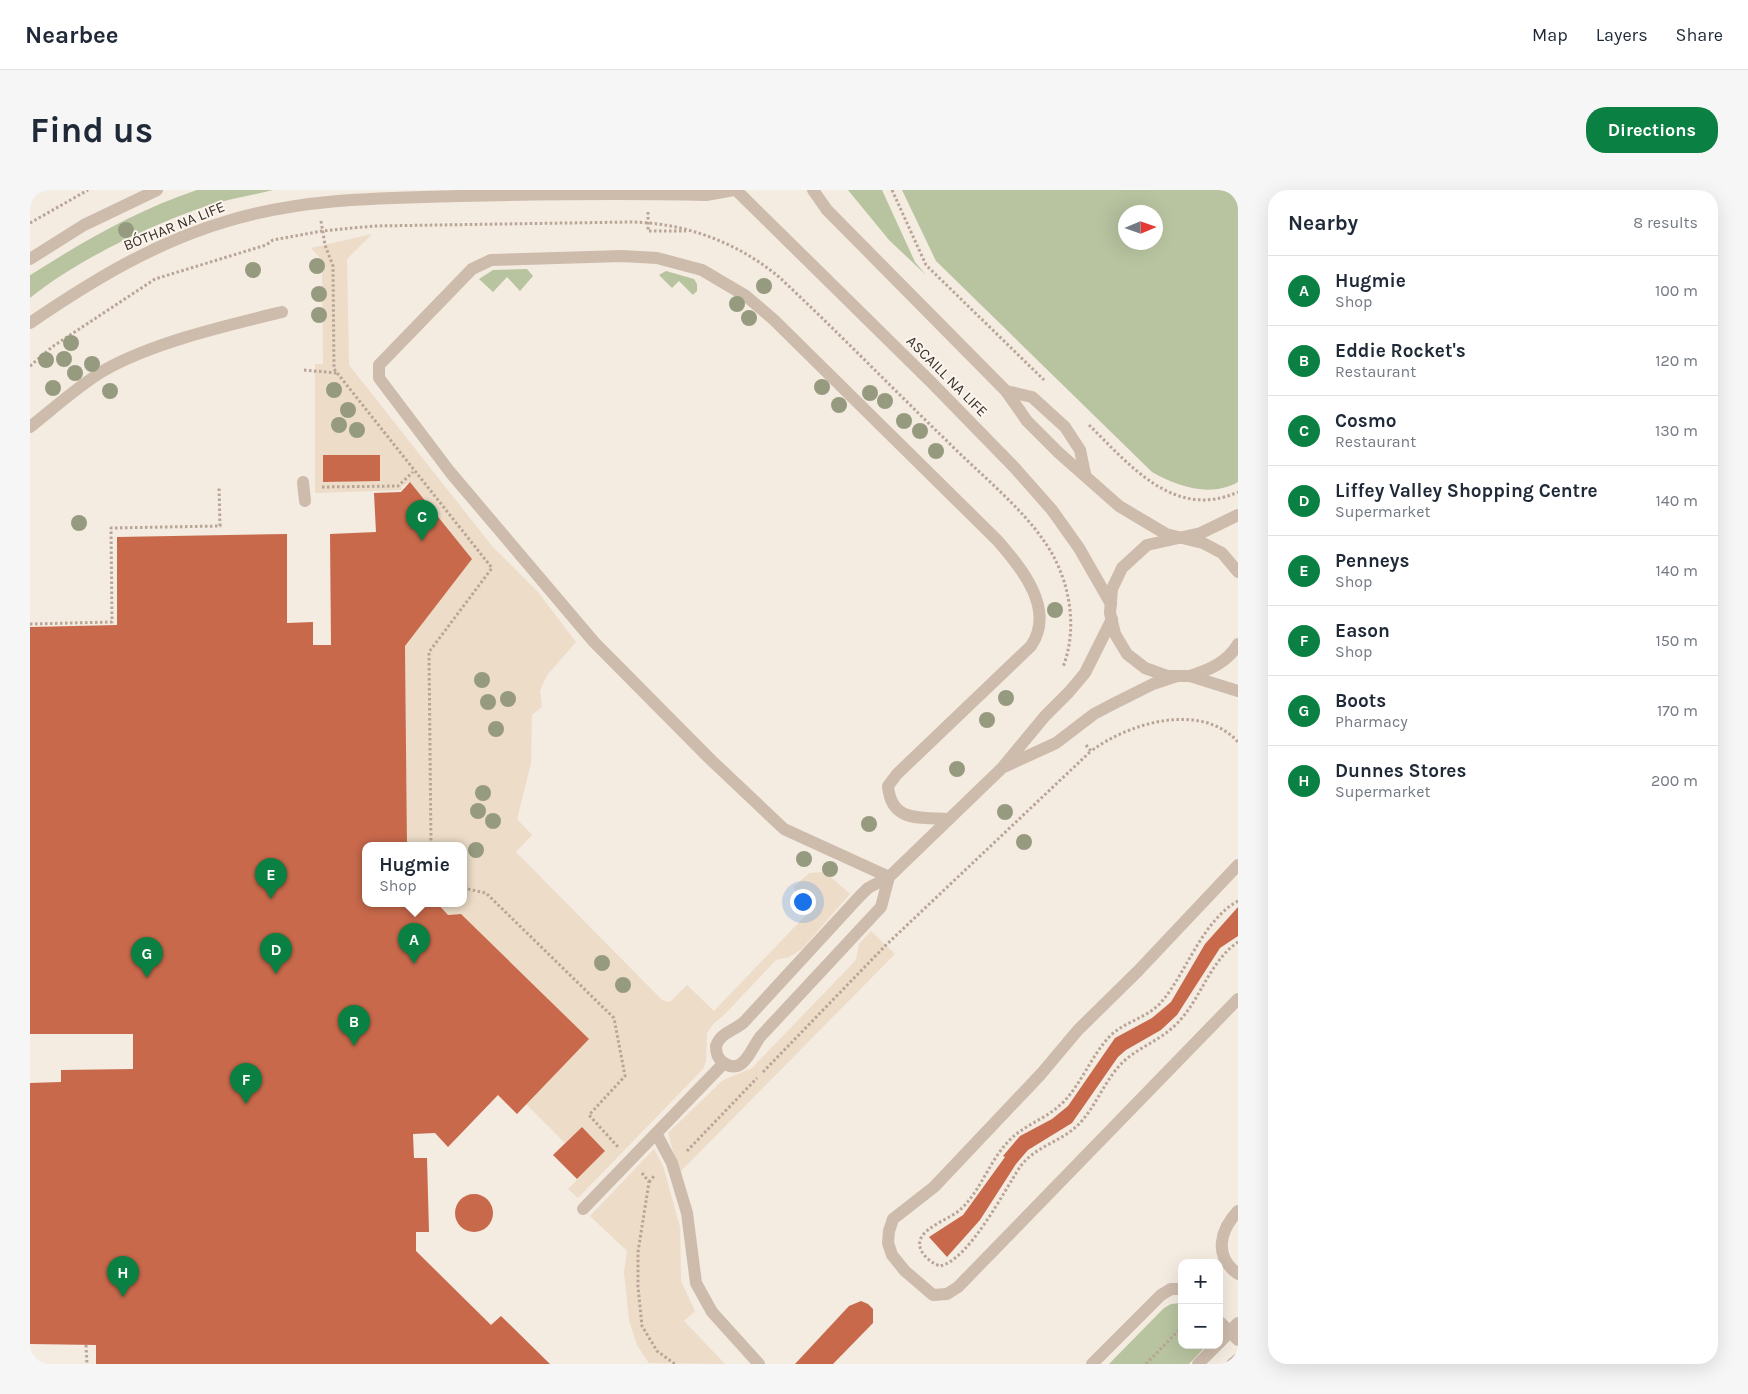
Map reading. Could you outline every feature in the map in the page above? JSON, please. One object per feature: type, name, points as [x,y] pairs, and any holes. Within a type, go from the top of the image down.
[{"type":"street","points":[[30,259],[84,225],[157,190]]},
{"type":"street","name":"BÓTHAR NA LIFE","points":[[30,323],[98,277],[140,255],[230,220],[281,208],[348,199],[524,195],[706,195],[735,190]]},
{"type":"street","name":"ASCAILL NA LIFE","points":[[735,190],[932,383],[1014,467],[1052,510],[1111,604]]},
{"type":"street","name":"ASCAILL NA LIFE","points":[[813,190],[828,210],[1006,391],[1026,421],[1059,453],[1119,506],[1153,527],[1179,538]]},
{"type":"street","points":[[889,877],[784,829],[718,767],[594,642],[450,472],[379,378],[379,365],[472,269],[491,260],[622,256],[657,258],[702,270],[746,296],[774,320],[998,540],[1023,571],[1037,601],[1040,629],[1037,638],[888,786],[891,803],[901,814],[949,819]]},
{"type":"street","points":[[30,427],[112,367],[194,336],[282,312]]},
{"type":"street","name":"ASCAILL NA LIFE","points":[[1006,391],[1032,397],[1065,427],[1080,450],[1085,474]]},
{"type":"street","points":[[304,482],[305,501]]},
{"type":"street","points":[[1238,515],[1201,533],[1147,545],[1122,568],[1112,589],[1111,604],[1115,634],[1127,654],[1145,668],[1167,676],[1184,676],[1238,691]]},
{"type":"street","points":[[1179,538],[1203,543],[1222,553],[1238,572]]},
{"type":"street","points":[[889,877],[881,907],[865,926],[751,1048],[747,1059],[737,1066],[724,1063],[716,1052],[716,1046],[722,1035],[734,1030],[744,1022],[859,896],[868,888],[889,877],[1002,768],[1045,716],[1085,673],[1112,619]]},
{"type":"street","points":[[1002,768],[1056,743],[1094,714],[1153,684],[1213,668],[1230,655],[1238,644]]},
{"type":"street","points":[[1236,868],[1138,971],[1078,1030],[1041,1074],[934,1187],[893,1219],[888,1231],[888,1243],[892,1255],[905,1271],[933,1295],[947,1294],[958,1287],[1238,999]]},
{"type":"street","points":[[583,1209],[724,1063]]},
{"type":"street","points":[[657,1134],[672,1163],[687,1213],[696,1284],[712,1312],[759,1364]]},
{"type":"street","points":[[1238,1211],[1227,1222],[1222,1247],[1224,1258],[1228,1265],[1238,1274]]},
{"type":"street","points":[[1092,1364],[1161,1295],[1171,1289],[1178,1289]]},
{"type":"street","points":[[1223,1324],[1235,1332],[1223,1340]]},
{"type":"street","points":[[1198,1364],[1212,1349]]},
{"type":"street","points":[[1232,1364],[1238,1359]]},
{"type":"path","points":[[30,223],[88,190]]},
{"type":"path","points":[[892,190],[926,265],[1050,386]]},
{"type":"path","points":[[648,222],[648,231],[692,231]]},
{"type":"path","points":[[30,366],[52,347],[155,279],[266,245],[273,240],[322,230],[374,226],[648,222],[692,231],[724,242],[764,265],[779,277],[982,476],[1040,536],[1063,581],[1071,616],[1068,653],[1058,673]]},
{"type":"path","points":[[322,230],[333,266],[334,369],[413,472],[492,568],[429,652],[431,842]]},
{"type":"path","points":[[304,370],[338,374]]},
{"type":"path","points":[[1084,420],[1142,477],[1158,489],[1175,495],[1208,499],[1238,492]]},
{"type":"path","points":[[304,482],[315,487],[398,486],[413,472]]},
{"type":"path","points":[[30,624],[112,622],[111,528],[220,526],[219,486]]},
{"type":"path","points":[[675,1364],[657,1351],[642,1326],[638,1287],[638,1252],[649,1182],[663,1166],[676,1162],[886,945],[1092,751],[1109,738],[1133,728],[1171,720],[1206,723],[1226,732],[1238,742]]},
{"type":"path","points":[[1082,740],[1092,751]]},
{"type":"path","points":[[467,889],[486,892],[614,1018],[625,1076],[589,1115],[649,1182]]},
{"type":"path","points":[[1238,901],[1209,928],[1162,1002],[1149,1013],[1112,1034],[1064,1102],[1016,1134],[1005,1145],[967,1203],[953,1215],[926,1232],[921,1239],[920,1246],[926,1257],[940,1266],[955,1257],[980,1232],[1026,1160],[1077,1126],[1120,1064],[1139,1049],[1172,1029],[1186,1012],[1221,957],[1238,942]]},
{"type":"path","points":[[1146,1364],[1178,1331]]},
{"type":"path","points":[[86,1344],[87,1364]]},
{"type":"green space","points":[[197,190],[273,190],[214,204],[143,231],[93,256],[48,284],[30,298],[30,275],[112,227],[153,207]]},
{"type":"green space","points":[[848,190],[882,190],[915,262],[926,275],[889,240]]},
{"type":"green space","points":[[902,190],[1238,190],[1238,482],[1227,487],[1205,490],[1183,486],[1152,472],[936,261]]},
{"type":"green space","points":[[527,269],[533,276],[520,291],[507,277],[493,292],[479,279],[493,270]]},
{"type":"green space","points":[[666,271],[694,279],[697,284],[697,291],[693,295],[679,281],[672,288],[659,275]]},
{"type":"green space","points":[[1178,1303],[1178,1349],[1203,1349],[1189,1364],[1109,1364],[1164,1308],[1171,1304]]},
{"type":"shaded area","points":[[372,234],[347,259],[349,365],[492,546],[538,592],[576,642],[547,675],[540,691],[542,707],[532,715],[531,763],[517,819],[532,835],[516,852],[662,1000],[670,1002],[687,985],[714,1011],[807,914],[802,909],[794,887],[809,873],[825,872],[850,894],[802,949],[789,957],[776,960],[724,1015],[714,1023],[707,1033],[706,1061],[703,1069],[578,1198],[568,1189],[605,1151],[582,1127],[565,1143],[526,1104],[589,1039],[461,914],[448,915],[441,907],[467,907],[467,842],[407,842],[405,646],[471,559],[410,482],[401,487],[403,490],[315,493],[315,364],[323,364],[322,260],[311,248]]},
{"type":"shaded area","points":[[871,931],[895,954],[679,1173],[668,1133],[723,1080],[752,1068],[856,960],[859,944]]},
{"type":"shaded area","points":[[654,1149],[663,1166],[680,1227],[681,1281],[695,1311],[684,1321],[725,1364],[649,1363],[637,1345],[629,1320],[624,1272],[627,1251],[590,1216]]},
{"type":"building","points":[[323,455],[380,455],[380,481],[323,482]]},
{"type":"building","points":[[410,482],[472,559],[405,646],[407,842],[362,842],[362,907],[441,907],[448,915],[461,914],[589,1039],[517,1114],[498,1095],[448,1147],[435,1133],[413,1134],[414,1158],[427,1158],[429,1232],[416,1232],[416,1251],[491,1325],[501,1316],[550,1364],[96,1364],[96,1345],[30,1344],[30,1083],[61,1082],[61,1070],[133,1069],[133,1034],[30,1034],[30,627],[117,625],[117,537],[287,534],[287,623],[313,622],[313,645],[331,645],[330,534],[376,532],[374,493],[401,492]]},
{"type":"building","points":[[1238,907],[1238,936],[1220,948],[1177,1015],[1161,1030],[1126,1050],[1118,1057],[1072,1123],[1028,1150],[1016,1164],[980,1220],[947,1257],[929,1237],[963,1215],[1005,1157],[1003,1156],[1020,1136],[1052,1119],[1068,1106],[1115,1038],[1152,1018],[1171,1002],[1205,944]]},
{"type":"building","points":[[582,1127],[605,1151],[577,1179],[553,1155]]},
{"type":"building","points":[[474,1194],[488,1199],[493,1213],[488,1227],[474,1232],[460,1227],[455,1213],[460,1199]]},
{"type":"building","points":[[861,1301],[873,1309],[873,1323],[833,1364],[795,1364],[849,1306]]},
{"type":"place","name":"Cosmo","points":[[422,541]]},
{"type":"place","name":"Penneys","points":[[271,899]]},
{"type":"place","name":"Hugmie","points":[[414,964]]},
{"type":"place","name":"Liffey Valley Shopping Centre","points":[[276,974]]},
{"type":"place","name":"Boots","points":[[147,978]]},
{"type":"place","name":"Eddie Rocket's","points":[[354,1046]]},
{"type":"place","name":"Eason","points":[[246,1104]]},
{"type":"place","name":"Dunnes Stores","points":[[123,1297]]}]
